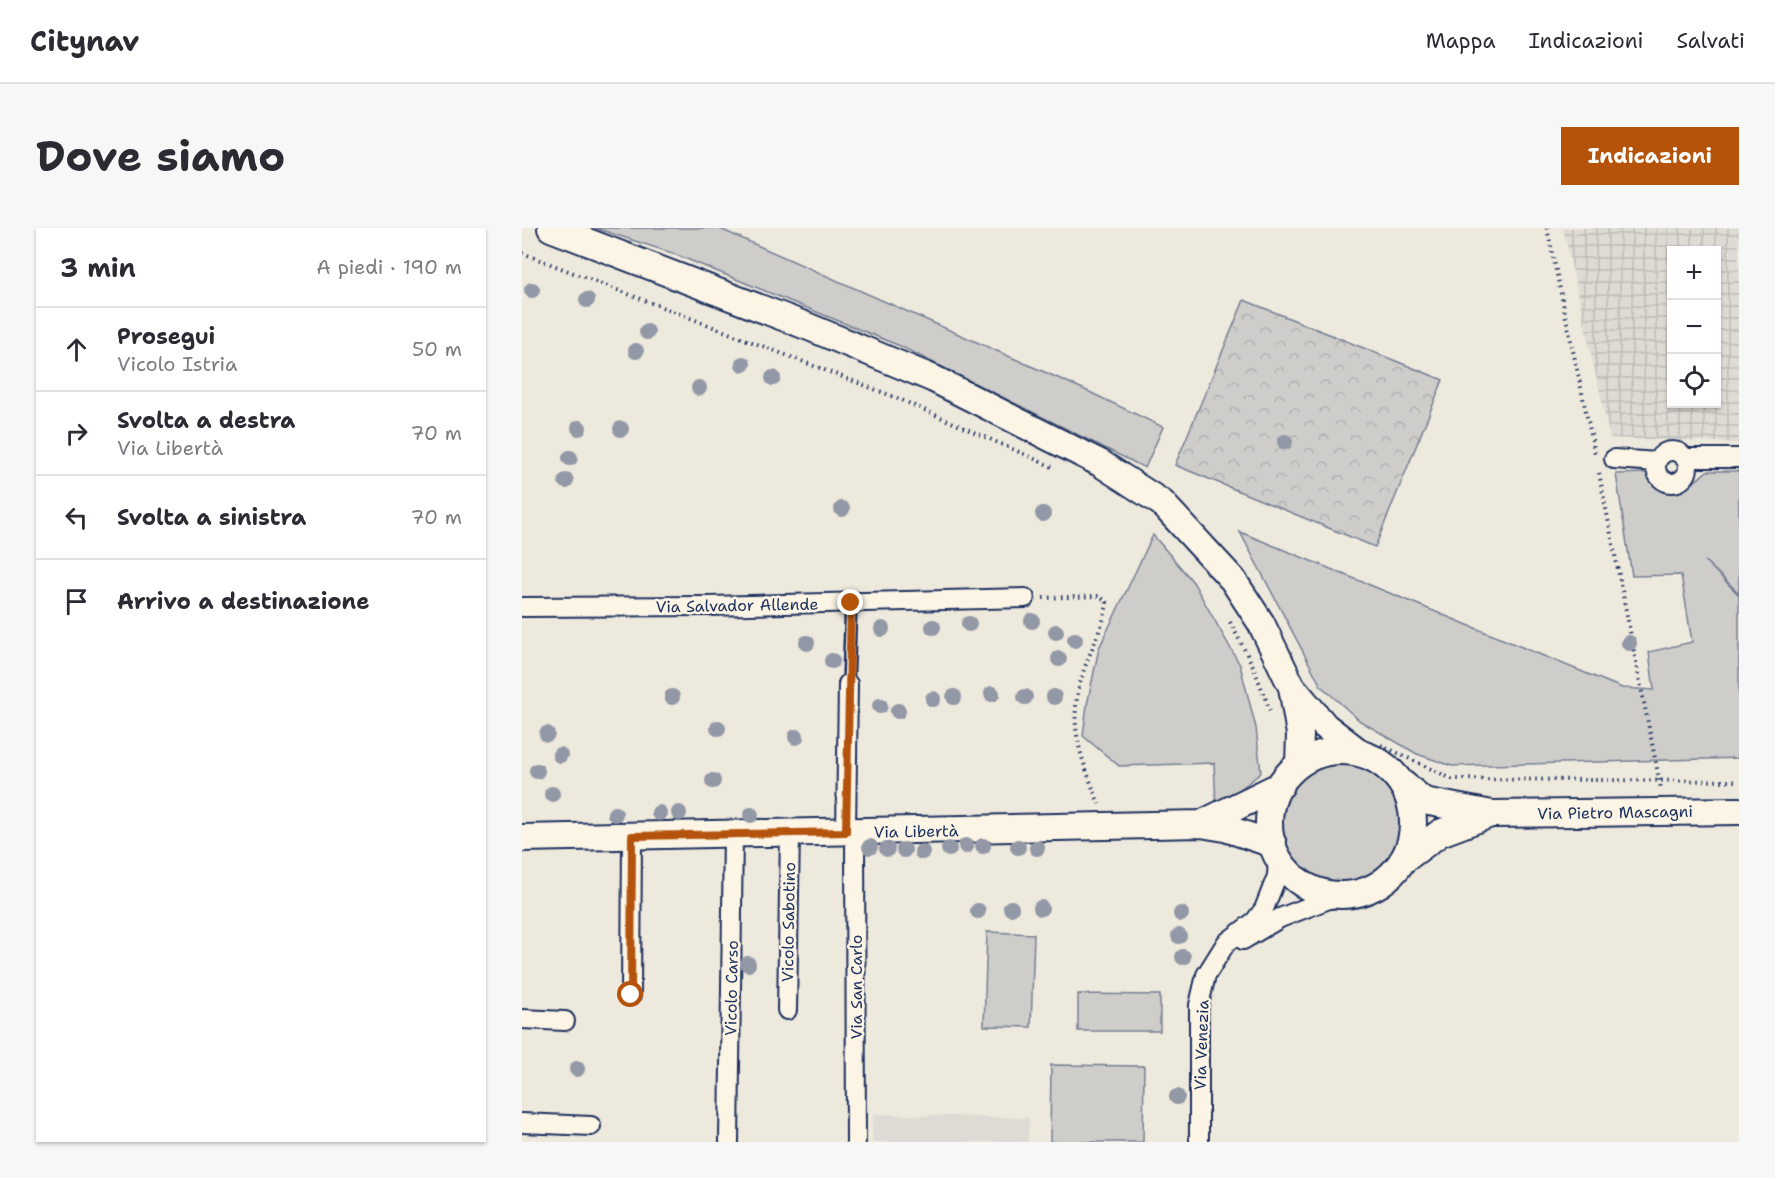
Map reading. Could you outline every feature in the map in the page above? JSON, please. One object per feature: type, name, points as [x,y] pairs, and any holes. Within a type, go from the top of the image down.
[{"type":"main road","points":[[551,228],[809,327],[934,380],[1100,463],[1161,503],[1233,580],[1261,623],[1292,687],[1325,726],[1366,746],[1403,784],[1413,815],[1413,831],[1402,862],[1382,883],[1354,894],[1327,893],[1304,884],[1275,850],[1270,813],[1281,784],[1299,764],[1322,753],[1366,746]]},
{"type":"main road","points":[[1292,687],[1300,734],[1299,764]]},
{"type":"main road","name":"Via Libertà","points":[[1201,824],[1281,784]]},
{"type":"main road","name":"Via Pietro Mascagni","points":[[1403,784],[1424,801],[1492,814],[1739,811]]},
{"type":"main road","name":"Via Pietro Mascagni","points":[[1402,862],[1440,833],[1492,814]]},
{"type":"main road","name":"Via Libertà","points":[[522,838],[1108,828],[1201,824],[1225,828],[1275,850]]},
{"type":"street","points":[[1670,450],[1679,451],[1686,458],[1689,466],[1686,476],[1679,482],[1670,483],[1662,479],[1657,471],[1656,462],[1662,454],[1670,450]]},
{"type":"street","points":[[1686,458],[1739,458]]},
{"type":"street","points":[[1605,459],[1656,462]]},
{"type":"street","name":"Via Salvador Allende","points":[[522,607],[851,603],[1025,598]]},
{"type":"street","name":"Via San Carlo","points":[[848,684],[856,1142]]},
{"type":"street","name":"Vicolo Sabotino","points":[[787,1010],[790,833]]},
{"type":"street","name":"Vicolo Carso","points":[[729,1142],[733,834]]},
{"type":"street","points":[[631,995],[632,836]]},
{"type":"street","name":"Via Venezia","points":[[1199,1142],[1199,1005],[1206,975],[1226,944],[1255,921],[1264,909],[1276,876],[1275,850]]},
{"type":"street","name":"Via Venezia","points":[[1221,952],[1280,918],[1339,895]]},
{"type":"street","points":[[522,1019],[565,1021]]},
{"type":"street","points":[[522,1124],[591,1126]]},
{"type":"lane","points":[[848,684],[851,603]]},
{"type":"path","points":[[1547,228],[1605,459]]},
{"type":"path","points":[[522,253],[897,398],[1029,459],[1062,471]]},
{"type":"path","points":[[1599,471],[1660,780],[1663,811]]},
{"type":"path","points":[[1025,598],[1099,596],[1107,602],[1084,669],[1074,724],[1084,764],[1108,828]]},
{"type":"path","points":[[1224,612],[1253,666],[1273,722]]},
{"type":"path","points":[[1366,746],[1412,761],[1452,779],[1739,781]]},
{"type":"shaded area","points":[[1563,228],[1739,228],[1739,443],[1610,438]]},
{"type":"shaded area","points":[[873,1114],[1029,1118],[1028,1142],[872,1142]]},
{"type":"green space","points":[[595,228],[718,228],[1083,389],[1163,427],[1145,468],[900,346],[672,253]]},
{"type":"green space","points":[[1244,300],[1443,380],[1375,547],[1175,465]]},
{"type":"green space","points":[[1707,471],[1739,471],[1739,593],[1705,561],[1739,595],[1739,758],[1452,766],[1417,754],[1360,721],[1321,686],[1240,532],[1622,688],[1654,690],[1649,652],[1692,642],[1681,575],[1632,576],[1616,474],[1647,473],[1661,491],[1676,493]]},
{"type":"green space","points":[[1153,535],[1193,582],[1240,665],[1256,728],[1261,773],[1216,808],[1214,763],[1119,766],[1083,736],[1099,648]]},
{"type":"green space","points":[[1342,761],[1365,766],[1376,771],[1385,779],[1393,788],[1398,799],[1403,822],[1398,845],[1393,856],[1385,865],[1376,873],[1365,878],[1342,883],[1319,878],[1308,873],[1299,865],[1291,856],[1286,845],[1281,822],[1286,799],[1291,788],[1299,779],[1308,771],[1319,766]]},
{"type":"green space","points":[[987,932],[1034,934],[1031,1027],[984,1026]]},
{"type":"green space","points":[[1078,994],[1160,995],[1160,1031],[1078,1031]]},
{"type":"green space","points":[[1051,1065],[1144,1066],[1143,1142],[1050,1142]]},
{"type":"route","points":[[631,995],[632,836],[846,832],[851,603]]}]
